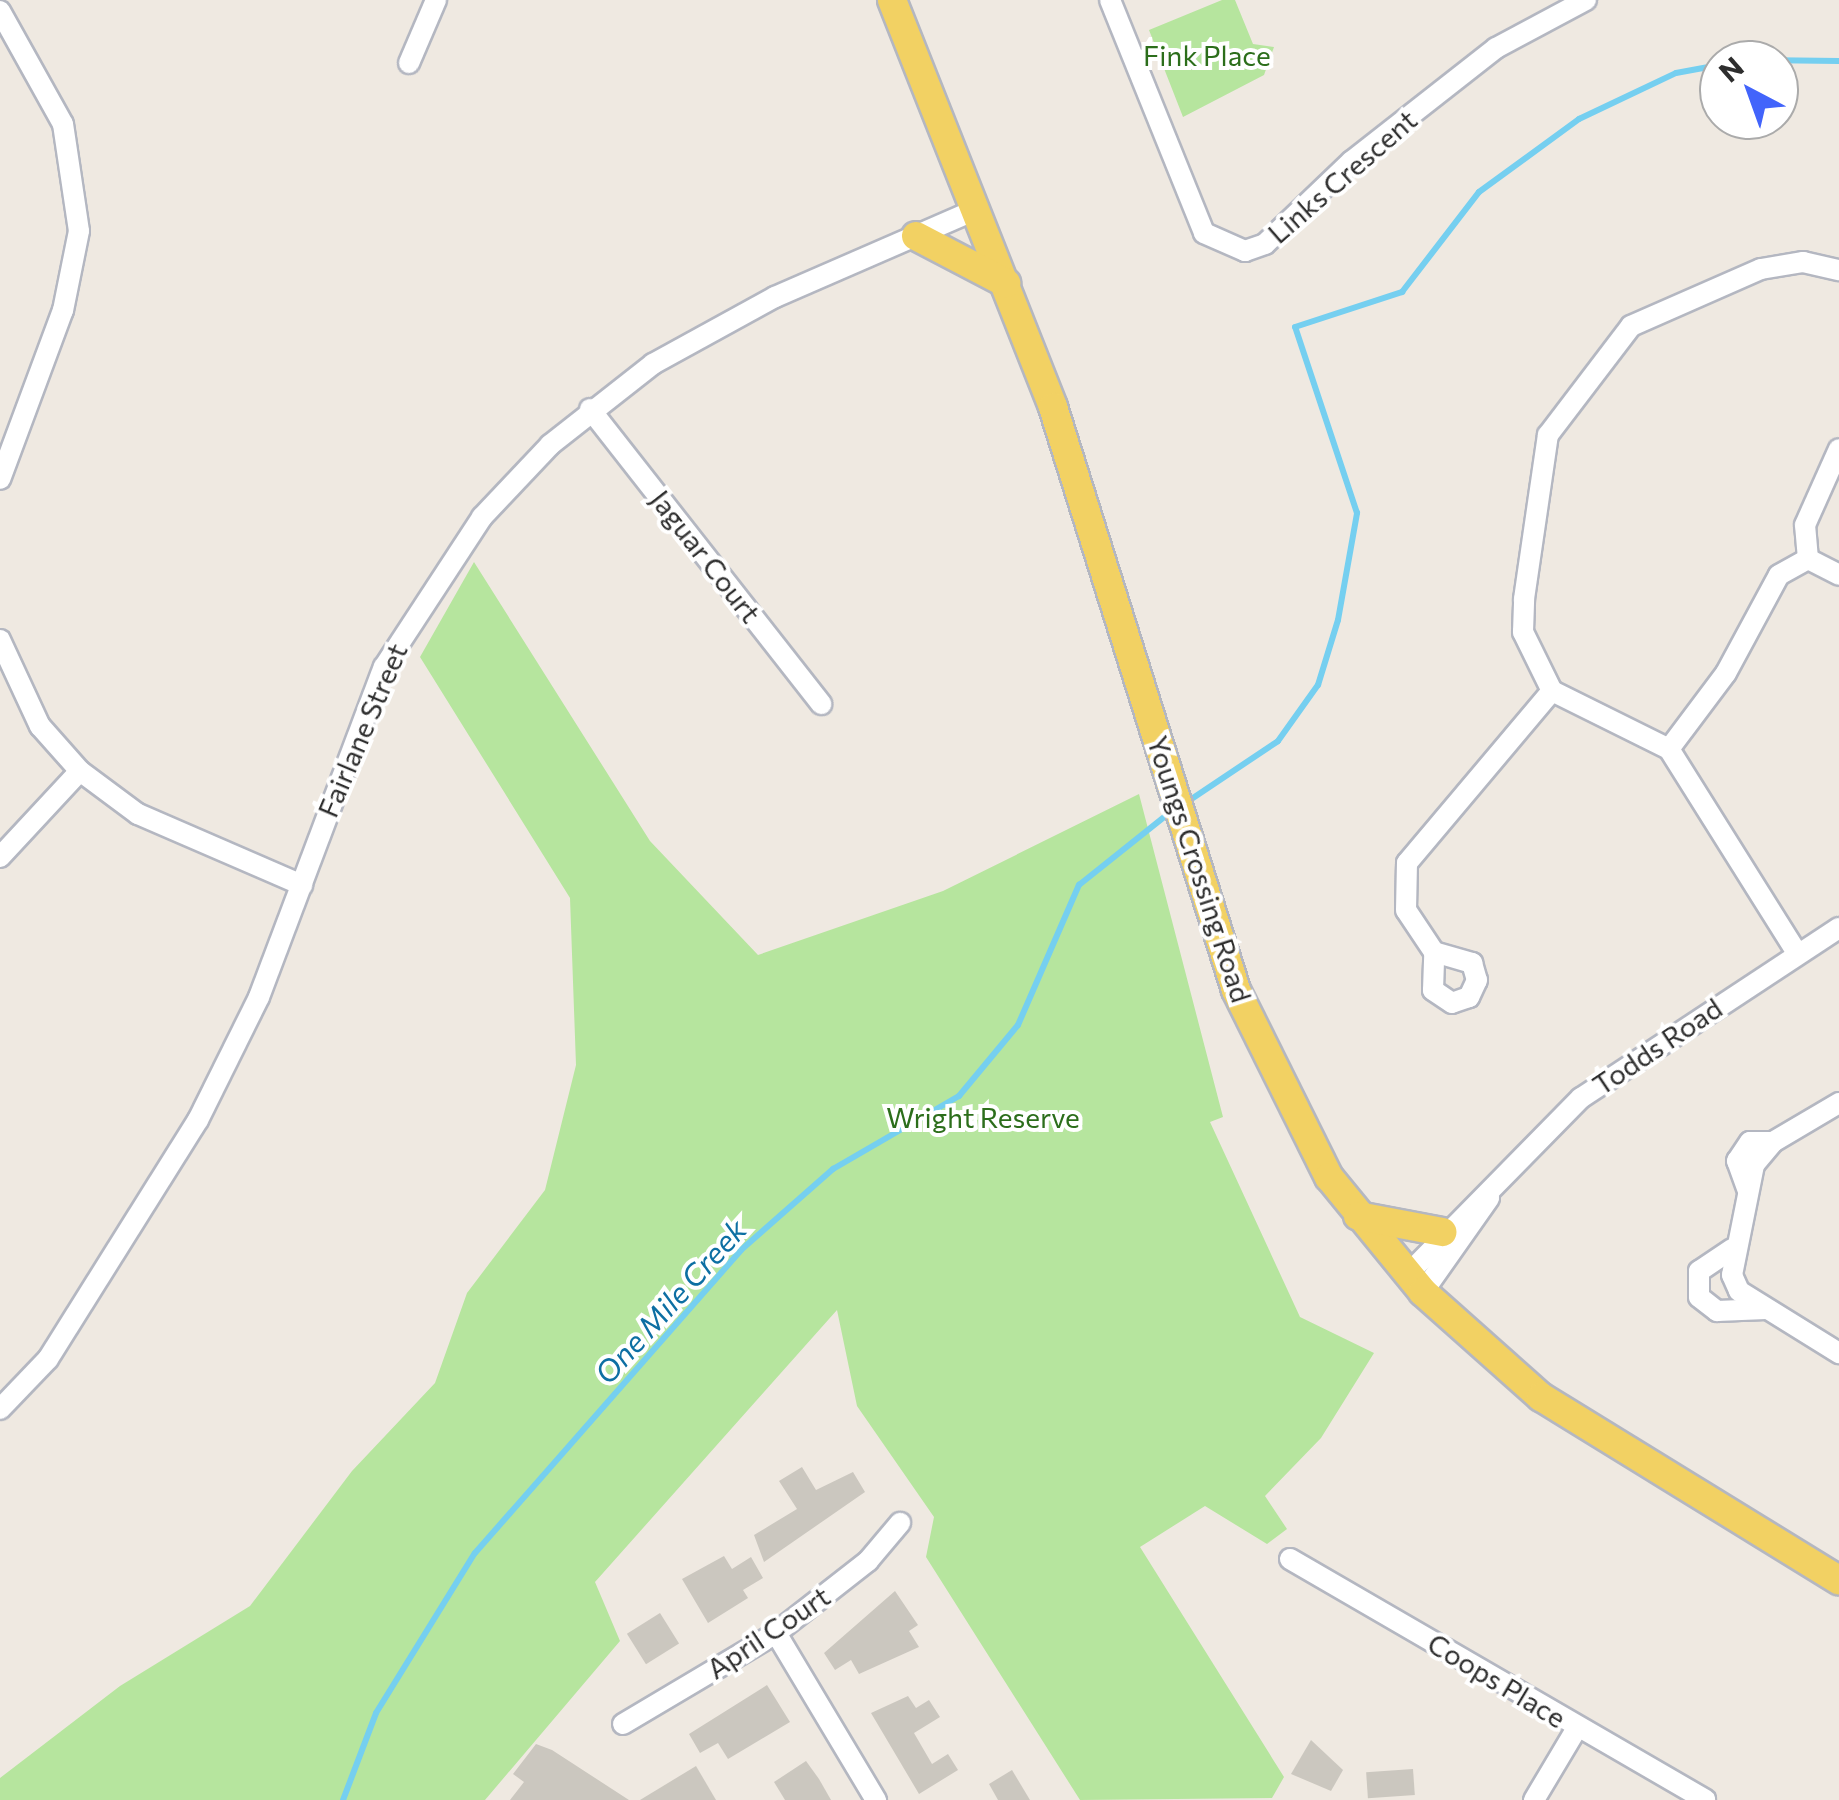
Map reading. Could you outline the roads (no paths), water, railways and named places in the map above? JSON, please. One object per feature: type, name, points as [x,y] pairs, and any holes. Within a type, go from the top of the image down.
[{"type":"main road","name":"Youngs Crossing Road","points":[[892,0],[1006,283],[1162,748],[1191,848],[1268,1065],[1358,1216],[1415,1284],[1577,1423],[1837,1577]]},
{"type":"main road","points":[[916,236],[1006,283]]},
{"type":"main road","points":[[1358,1216],[1442,1232]]},
{"type":"street","points":[[409,63],[436,0]]},
{"type":"street","name":"Links Crescent","points":[[1110,0],[1196,220],[1212,241],[1245,251],[1274,238],[1352,161],[1496,48],[1586,0]]},
{"type":"street","points":[[0,10],[63,124],[79,231],[63,310],[0,479]]},
{"type":"street","name":"Fairlane Street","points":[[0,1409],[48,1360],[190,1134],[259,998],[362,715],[406,627],[482,517],[590,409],[727,321],[977,209]]},
{"type":"street","points":[[1797,953],[1669,749],[1552,691],[1523,632],[1524,598],[1548,436],[1562,408],[1632,326],[1657,309],[1761,269],[1803,262],[1839,270]]},
{"type":"street","name":"Jaguar Court","points":[[590,409],[822,704]]},
{"type":"street","points":[[1808,559],[1805,526],[1839,450]]},
{"type":"street","points":[[1669,749],[1726,673],[1779,575],[1808,559]]},
{"type":"street","points":[[1808,559],[1839,575]]},
{"type":"street","points":[[0,640],[40,726],[80,771],[138,814],[302,886]]},
{"type":"street","points":[[1434,952],[1406,910],[1407,863],[1552,691]]},
{"type":"street","points":[[0,857],[80,771]]},
{"type":"street","name":"Todds Road","points":[[1415,1284],[1495,1187],[1581,1098],[1839,928]]},
{"type":"street","points":[[1839,1103],[1773,1142],[1750,1142],[1737,1160],[1748,1193],[1732,1249],[1739,1291],[1839,1353]]},
{"type":"street","name":"Todds Road","points":[[1415,1284],[1442,1232],[1495,1187]]},
{"type":"street","points":[[1732,1249],[1699,1271],[1699,1297],[1717,1310],[1768,1309]]},
{"type":"street","name":"April Court","points":[[623,1724],[776,1632],[868,1561],[900,1522]]},
{"type":"street","name":"Coops Place","points":[[1290,1558],[1706,1800]]},
{"type":"street","points":[[776,1632],[876,1800]]},
{"type":"street","points":[[1534,1800],[1577,1728]]},
{"type":"waterway","name":"One Mile Creek","points":[[1799,61],[1839,61]]},
{"type":"waterway","name":"One Mile Creek","points":[[1184,804],[1278,741],[1318,685],[1338,620],[1357,513],[1295,327],[1402,292],[1479,192],[1579,119],[1676,73],[1699,69]]},
{"type":"waterway","name":"One Mile Creek","points":[[343,1800],[376,1713],[475,1553],[741,1250],[833,1169],[959,1096],[1018,1025],[1079,885],[1173,810]]},
{"type":"park label","name":"Fink Place","points":[[1207,55]]},
{"type":"park label","name":"Wright Reserve","points":[[983,1117]]}]
